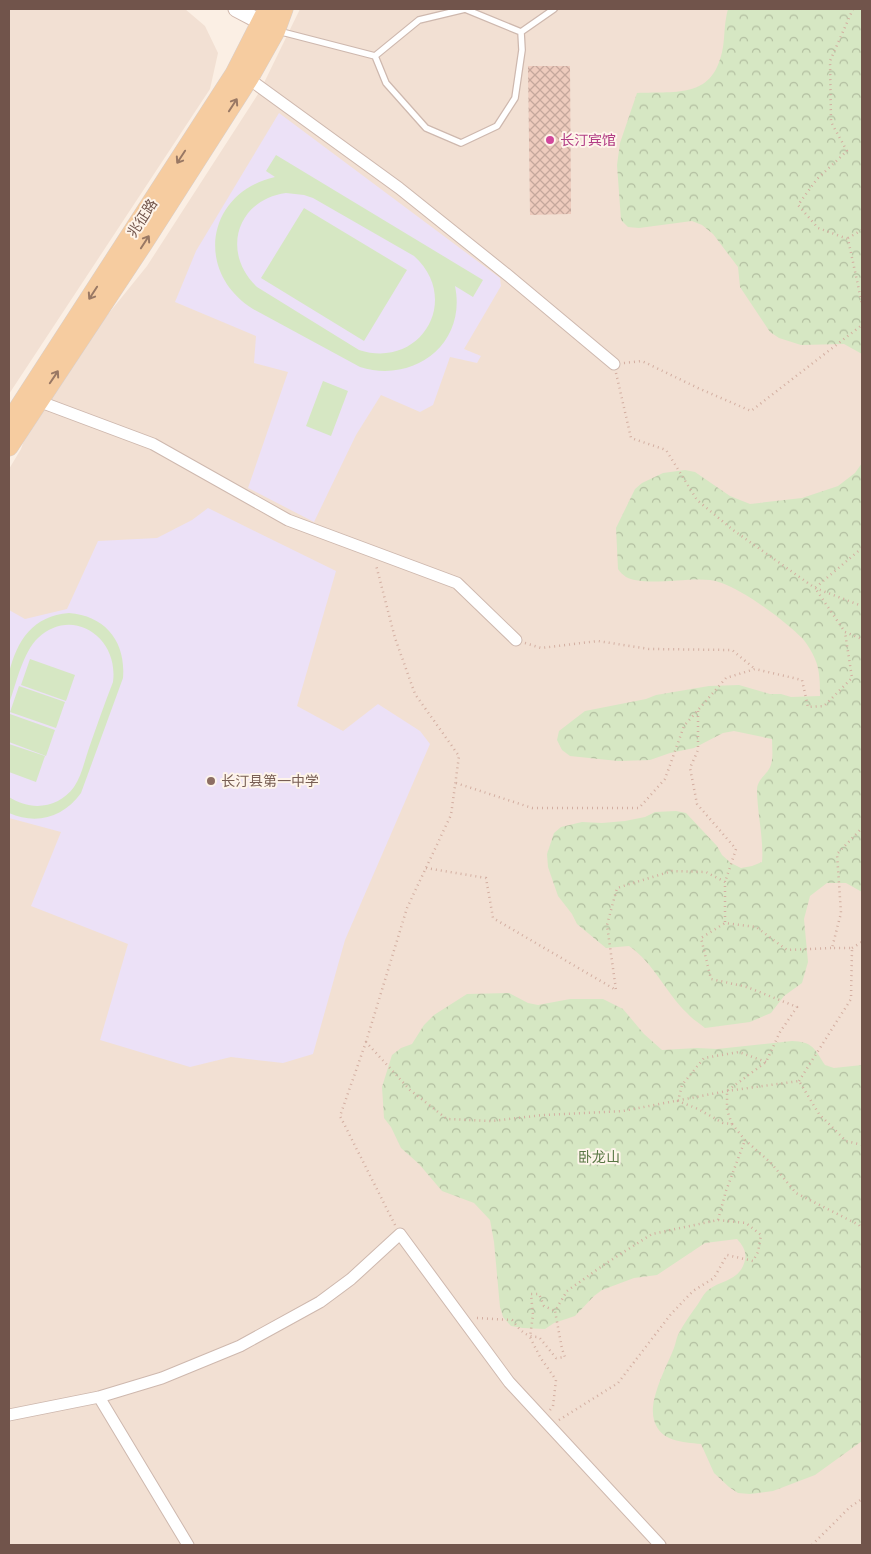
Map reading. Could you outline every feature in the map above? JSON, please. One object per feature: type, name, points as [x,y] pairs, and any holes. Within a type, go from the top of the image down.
[{"type":"main road","points":[[9,447],[38,400],[144,243],[249,79],[268,21],[284,9]]},
{"type":"main road","name":"兆征路","points":[[9,422],[268,21]]},
{"type":"street","points":[[236,9],[268,21]]},
{"type":"street","points":[[249,79],[399,188],[510,276],[614,364]]},
{"type":"street","points":[[38,400],[153,444],[288,520],[457,584],[516,640]]},
{"type":"street","points":[[9,1415],[98,1397],[162,1378],[240,1346],[320,1302],[351,1279],[400,1234],[508,1382],[660,1545]]},
{"type":"street","points":[[98,1397],[188,1545]]},
{"type":"lane","points":[[375,56],[418,20],[465,9],[521,32]]},
{"type":"lane","points":[[521,32],[554,9]]},
{"type":"lane","points":[[268,21],[375,56],[386,82],[426,128],[460,143],[497,126],[515,98],[522,50],[521,32]]},
{"type":"path","points":[[848,239],[818,228],[798,205],[817,179],[847,151],[831,122],[830,61],[853,9]]},
{"type":"path","points":[[848,239],[862,230]]},
{"type":"path","points":[[848,239],[862,304]]},
{"type":"path","points":[[862,325],[751,411],[642,361],[614,364],[631,438],[666,450],[697,500],[733,530],[815,588],[862,606]]},
{"type":"path","points":[[815,588],[862,548]]},
{"type":"path","points":[[373,552],[395,638],[415,694],[459,756],[452,815],[407,908],[366,1042],[340,1116],[400,1234]]},
{"type":"path","points":[[516,640],[541,648],[598,641],[650,649],[732,650],[755,669],[802,680],[808,707],[824,706],[852,678],[845,632],[815,588]]},
{"type":"path","points":[[845,632],[862,639]]},
{"type":"path","points":[[456,783],[532,808],[639,808],[665,778],[684,726],[726,678],[755,669]]},
{"type":"path","points":[[698,710],[698,750],[690,768],[697,804],[736,849],[725,882],[725,924]]},
{"type":"path","points":[[832,948],[841,913],[837,854],[862,828]]},
{"type":"path","points":[[426,868],[486,878],[493,918],[616,990],[607,925],[618,888],[672,871],[706,872],[725,882]]},
{"type":"path","points":[[727,1091],[766,1062],[780,1032],[797,1007],[747,987],[711,979],[701,938],[725,924],[756,927],[787,950],[852,948],[862,942]]},
{"type":"path","points":[[366,1042],[410,1090],[447,1119],[492,1121],[543,1115],[623,1111],[727,1091],[799,1081],[851,999],[852,948]]},
{"type":"path","points":[[678,1101],[682,1085],[704,1058],[739,1052],[766,1062]]},
{"type":"path","points":[[799,1081],[818,1114],[846,1141],[862,1145]]},
{"type":"path","points":[[727,1091],[727,1110],[732,1124],[796,1193],[858,1225],[862,1229]]},
{"type":"path","points":[[678,1101],[698,1109],[723,1123],[732,1124]]},
{"type":"path","points":[[718,1220],[726,1191],[745,1140]]},
{"type":"path","points":[[530,1337],[539,1337],[556,1358],[565,1357],[555,1311],[567,1291],[652,1234],[718,1220],[746,1223],[761,1235],[758,1252],[753,1261],[727,1255],[714,1278],[693,1292],[671,1314],[618,1383],[547,1423]]},
{"type":"path","points":[[530,1337],[533,1315],[531,1294],[539,1294],[544,1306],[555,1311]]},
{"type":"path","points":[[462,1318],[512,1320],[530,1337],[540,1357],[556,1380],[553,1406],[547,1423]]},
{"type":"path","points":[[812,1545],[850,1507],[862,1499]]},
{"type":"shaded area","points":[[9,9],[185,9],[205,26],[218,53],[210,89],[9,394]]},
{"type":"shaded area","points":[[300,9],[862,9],[862,1545],[9,1545],[9,469],[21,449],[38,401],[147,266],[260,91]]},
{"type":"shaded area","points":[[279,113],[500,278],[501,286],[464,349],[481,356],[477,363],[450,357],[433,405],[420,412],[381,395],[356,435],[314,522],[248,488],[288,372],[254,363],[256,336],[175,302],[196,251]]},
{"type":"shaded area","name":"长汀县第一中学","points":[[208,508],[336,571],[297,706],[343,731],[378,704],[420,731],[430,744],[345,940],[313,1054],[283,1063],[231,1057],[190,1067],[100,1040],[128,944],[31,906],[61,832],[9,818],[9,610],[25,619],[67,609],[98,541],[157,538],[192,520]]},
{"type":"green space","points":[[728,9],[862,9],[862,354],[844,344],[801,345],[779,338],[770,332],[740,287],[738,267],[713,234],[702,225],[692,221],[639,228],[628,227],[621,220],[617,165],[620,143],[637,93],[692,89],[703,84],[712,76],[723,47]]},
{"type":"green space","points":[[276,155],[483,280],[473,297],[455,286],[457,307],[453,326],[444,342],[432,355],[417,364],[399,370],[380,371],[360,367],[253,309],[234,293],[222,275],[216,255],[216,235],[222,216],[234,199],[252,186],[275,177],[266,171]],"holes":[[[286,193],[313,198],[414,256],[428,273],[434,292],[434,310],[428,327],[416,340],[400,350],[381,353],[359,350],[257,287],[246,273],[239,259],[237,244],[239,230],[245,217],[255,206],[269,198]]]},
{"type":"green space","points":[[304,208],[407,270],[364,341],[261,278]]},
{"type":"green space","points":[[323,381],[348,391],[331,436],[306,426]]},
{"type":"green space","points":[[862,463],[862,892],[846,883],[827,883],[810,896],[804,919],[808,962],[802,983],[784,996],[771,1013],[750,1022],[705,1028],[679,1005],[653,969],[638,953],[629,946],[606,948],[577,924],[558,896],[548,867],[547,854],[554,833],[561,827],[582,822],[625,821],[645,817],[655,812],[676,811],[686,813],[731,863],[741,868],[762,862],[757,789],[760,780],[771,766],[772,739],[734,731],[723,733],[694,748],[650,760],[618,761],[570,756],[562,750],[557,740],[559,731],[585,711],[646,699],[656,695],[709,686],[739,685],[770,694],[781,694],[791,697],[820,696],[819,672],[813,654],[803,639],[784,622],[746,595],[721,583],[701,579],[655,582],[634,580],[626,577],[618,569],[616,528],[635,489],[642,483],[663,473],[685,470],[695,472],[730,496],[750,504],[802,498],[838,486],[855,473]]},
{"type":"green space","points":[[69,613],[93,619],[111,633],[121,653],[123,678],[81,793],[66,808],[48,817],[39,819],[19,817],[9,813],[9,797],[26,804],[43,806],[60,800],[74,787],[113,682],[113,666],[109,652],[101,640],[90,631],[78,626],[65,625],[51,629],[38,638],[28,651],[9,704],[9,673],[12,661],[22,640],[36,625],[46,619]]},
{"type":"green space","points":[[30,659],[75,675],[66,701],[21,685]]},
{"type":"green space","points":[[19,686],[65,702],[56,728],[10,712]]},
{"type":"green space","points":[[10,714],[55,730],[46,756],[9,742]]},
{"type":"green space","points":[[9,744],[45,756],[36,782],[9,772]]},
{"type":"green space","name":"卧龙山","points":[[509,993],[528,1003],[538,1005],[570,999],[603,999],[623,1009],[644,1034],[662,1050],[717,1049],[792,1041],[804,1043],[812,1047],[825,1065],[834,1068],[862,1065],[862,1441],[815,1475],[773,1491],[750,1494],[738,1493],[714,1473],[701,1444],[673,1440],[667,1437],[661,1433],[654,1420],[653,1412],[656,1393],[681,1329],[706,1292],[710,1288],[736,1275],[743,1266],[745,1252],[737,1239],[705,1243],[657,1275],[634,1278],[602,1290],[575,1316],[554,1323],[545,1329],[511,1326],[503,1317],[500,1307],[490,1220],[474,1203],[442,1191],[419,1164],[401,1148],[391,1127],[384,1118],[382,1087],[392,1055],[401,1048],[412,1044],[424,1025],[434,1015],[467,994]]},
{"type":"building","name":"长汀宾馆","points":[[528,66],[570,66],[571,214],[530,215]]},
{"type":"place","name":"长汀宾馆","points":[[550,140]]},
{"type":"place","name":"长汀县第一中学","points":[[211,781]]}]
